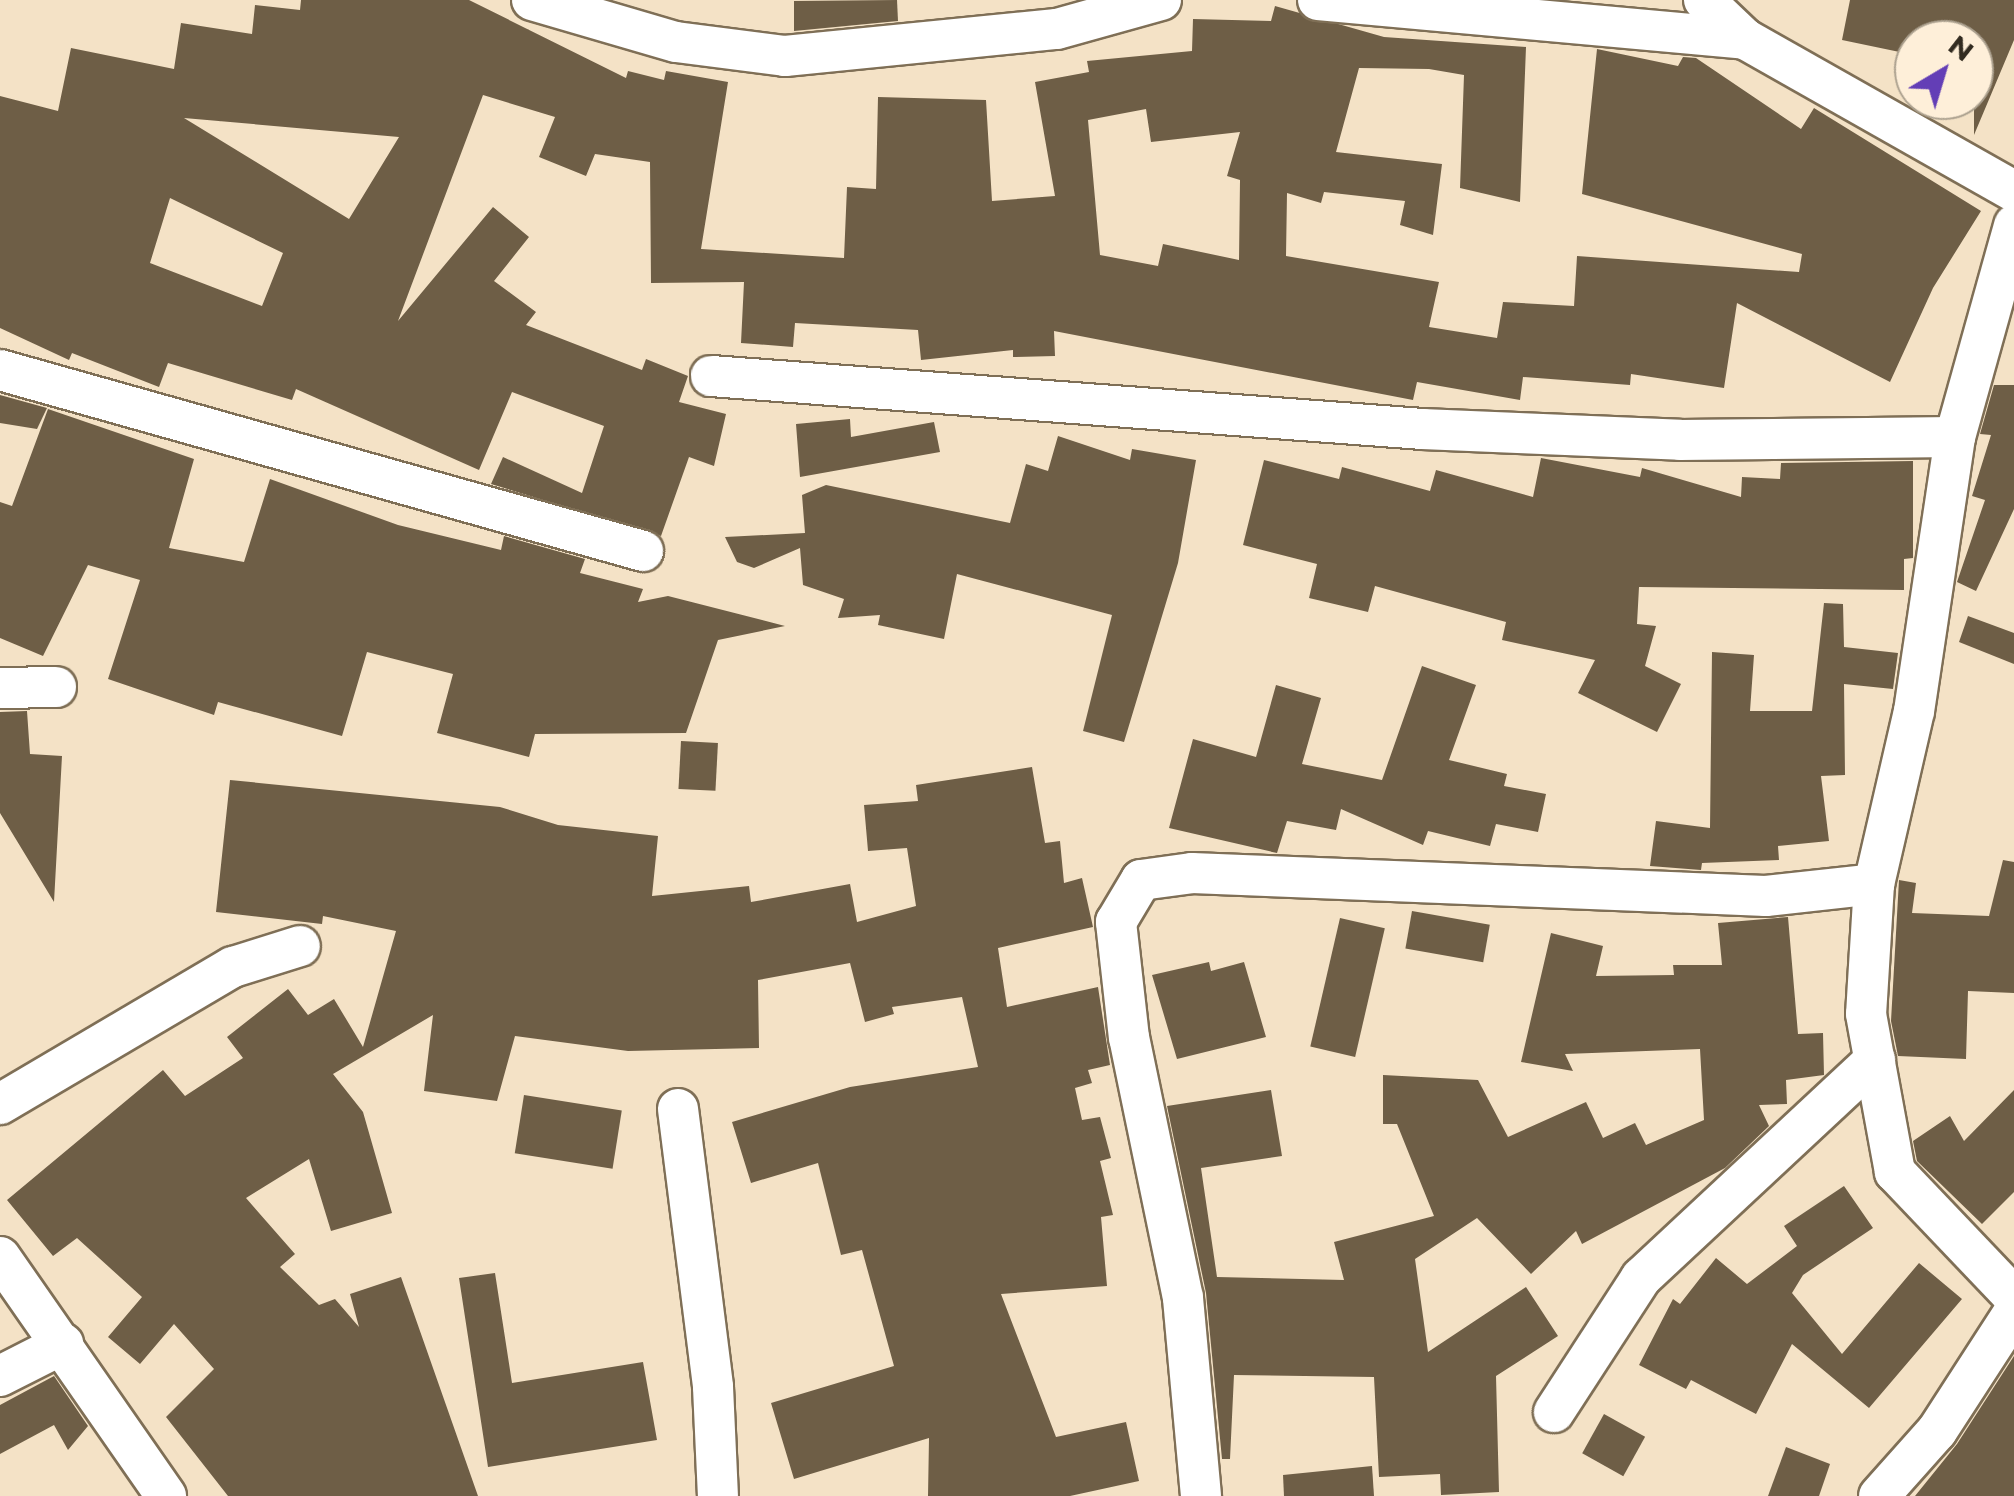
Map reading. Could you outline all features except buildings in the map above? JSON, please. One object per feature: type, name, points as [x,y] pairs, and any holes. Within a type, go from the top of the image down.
[{"type":"street","points":[[532,0],[676,42],[785,56],[1056,29],[1161,0]]},
{"type":"street","points":[[1318,0],[1745,39]]},
{"type":"street","points":[[1704,0],[1745,39],[2014,191]]},
{"type":"street","points":[[2014,226],[1956,437],[1914,712],[1874,884],[1866,1014],[1895,1172],[2014,1296]]},
{"type":"street","points":[[0,370],[643,550]]},
{"type":"street","points":[[711,376],[1422,430],[1680,440],[1956,437]]},
{"type":"street","points":[[0,688],[56,686]]},
{"type":"street","points":[[1201,1496],[1183,1298],[1129,1038],[1116,922],[1141,880],[1192,873],[1766,896],[1874,884]]},
{"type":"street","points":[[0,1104],[232,968],[300,946]]},
{"type":"street","points":[[1554,1412],[1641,1278],[1874,1060]]},
{"type":"street","points":[[678,1109],[712,1387],[718,1496]]},
{"type":"street","points":[[0,1257],[166,1496]]},
{"type":"street","points":[[1880,1496],[1938,1431],[2014,1312]]},
{"type":"street","points":[[0,1376],[63,1344]]}]
